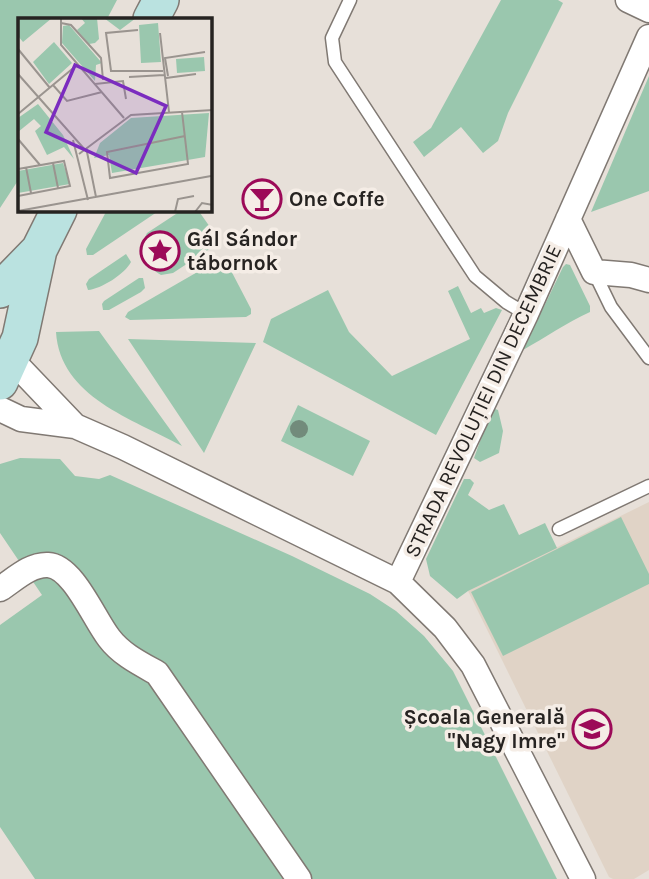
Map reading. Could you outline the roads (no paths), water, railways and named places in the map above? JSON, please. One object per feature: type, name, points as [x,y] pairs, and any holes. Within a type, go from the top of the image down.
[{"type":"street","points":[[152,18],[161,0]]},
{"type":"street","points":[[628,0],[649,10]]},
{"type":"street","name":"STRADA REVOLUȚIEI DIN DECEMBRIE","points":[[398,582],[526,314],[649,37]]},
{"type":"street","points":[[6,356],[40,250],[58,212]]},
{"type":"street","name":"STRADA REVOLUȚIEI DIN DECEMBRIE","points":[[568,219],[594,272]]},
{"type":"street","points":[[0,290],[40,250]]},
{"type":"street","points":[[594,272],[643,276]]},
{"type":"street","name":"STRADA REVOLUȚIEI DIN DECEMBRIE","points":[[6,356],[75,426]]},
{"type":"street","name":"STRADA REVOLUȚIEI DIN DECEMBRIE","points":[[7,416],[75,426],[398,582],[445,628],[473,665],[583,879]]},
{"type":"street","points":[[0,589],[37,566],[57,567],[68,575],[109,639],[129,656],[157,673],[299,879]]},
{"type":"lane","points":[[351,0],[332,38],[335,62],[475,276],[506,302],[526,314]]},
{"type":"lane","points":[[594,272],[611,307],[649,358]]},
{"type":"lane","points":[[559,529],[649,485]]},
{"type":"place","name":"One Coffe","points":[[262,199]]},
{"type":"place","name":"Gál Sándor tábornok","points":[[160,251]]},
{"type":"place","name":"Școala Generală \"Nagy Imre\"","points":[[592,729]]}]
